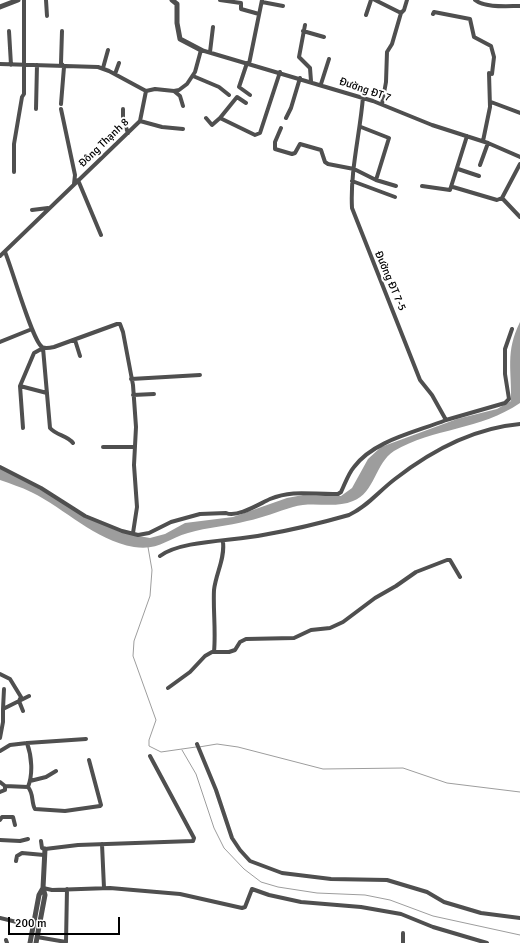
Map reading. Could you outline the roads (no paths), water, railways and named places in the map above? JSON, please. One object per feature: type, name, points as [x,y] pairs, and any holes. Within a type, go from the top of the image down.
[{"type":"street","points":[[0,7],[18,0]]},
{"type":"street","points":[[14,172],[17,125],[22,96],[24,94],[24,0]]},
{"type":"street","points":[[46,0],[47,16]]},
{"type":"street","points":[[0,64],[103,68],[146,91],[155,89],[174,91],[179,90],[187,84],[193,76],[201,50],[180,40],[177,24],[177,4],[172,0]]},
{"type":"street","points":[[220,0],[241,3],[241,9],[259,14]]},
{"type":"street","points":[[366,15],[371,0]]},
{"type":"street","points":[[375,0],[401,14]]},
{"type":"street","points":[[382,104],[386,77],[387,52],[392,44],[407,0]]},
{"type":"street","points":[[475,0],[478,3],[520,6]]},
{"type":"street","points":[[250,95],[239,87],[248,63],[262,1],[283,6]]},
{"type":"street","points":[[433,14],[434,12],[470,20],[474,37],[491,46],[494,57],[491,73],[491,102],[483,141]]},
{"type":"street","points":[[304,25],[298,57],[310,68],[311,81]]},
{"type":"street","points":[[210,52],[213,27]]},
{"type":"street","points":[[9,31],[11,65]]},
{"type":"street","points":[[303,31],[324,37]]},
{"type":"street","points":[[61,104],[64,67],[61,63],[62,32]]},
{"type":"street","points":[[103,68],[108,50]]},
{"type":"street","name":"Đường ĐT 7","points":[[201,50],[362,97],[432,125],[483,141],[520,156]]},
{"type":"street","points":[[321,84],[329,59]]},
{"type":"street","points":[[115,74],[119,63]]},
{"type":"street","points":[[36,109],[38,65]]},
{"type":"street","points":[[220,118],[255,135],[260,133],[280,72]]},
{"type":"street","points":[[193,76],[219,87],[229,95]]},
{"type":"street","points":[[286,118],[291,108],[300,78]]},
{"type":"street","name":"Đông Thạnh 8","points":[[0,256],[48,208],[140,121],[146,91]]},
{"type":"street","points":[[174,91],[180,96],[183,106]]},
{"type":"street","points":[[206,118],[212,125],[220,118],[237,97],[246,103]]},
{"type":"street","name":"Đường ĐT 7-5","points":[[362,97],[361,126],[352,181],[352,208],[420,380],[432,395],[446,420]]},
{"type":"street","points":[[491,102],[520,112]]},
{"type":"street","points":[[123,109],[123,119],[128,133]]},
{"type":"street","points":[[61,110],[75,175],[73,184]]},
{"type":"street","points":[[140,121],[162,127],[183,129]]},
{"type":"street","points":[[361,126],[389,138],[376,180]]},
{"type":"street","points":[[281,128],[275,149],[292,154],[295,153],[300,144],[307,145],[321,150],[325,162],[328,164],[354,169],[376,180],[396,186]]},
{"type":"street","points":[[422,186],[450,190],[453,187],[467,136]]},
{"type":"street","points":[[480,165],[488,143]]},
{"type":"street","points":[[453,187],[497,200],[502,198],[520,164]]},
{"type":"street","points":[[458,169],[479,176]]},
{"type":"street","points":[[78,180],[101,235]]},
{"type":"street","points":[[352,181],[395,197]]},
{"type":"street","points":[[502,198],[520,217]]},
{"type":"street","points":[[32,210],[48,208]]},
{"type":"street","points":[[5,252],[36,340],[43,348],[50,428],[54,434],[70,439],[73,443]]},
{"type":"street","points":[[23,428],[20,386],[34,353],[43,348],[54,347],[120,324],[123,332],[131,379],[136,427],[135,447],[137,507],[133,534]]},
{"type":"street","points":[[0,342],[32,329]]},
{"type":"street","points":[[0,467],[41,488],[85,516],[138,535],[149,533],[171,522],[200,514],[226,513],[230,515],[240,513],[271,499],[293,493],[338,494],[341,492],[354,466],[368,454],[390,441],[407,436],[446,420],[505,403],[509,399],[505,374],[505,349],[512,329]]},
{"type":"street","points":[[75,340],[80,356]]},
{"type":"street","points":[[131,379],[200,375]]},
{"type":"street","points":[[20,386],[47,393]]},
{"type":"street","points":[[133,394],[154,394]]},
{"type":"street","points":[[160,556],[167,551],[190,545],[223,542],[270,534],[349,515],[362,509],[394,480],[428,455],[472,435],[496,427],[520,424]]},
{"type":"street","points":[[104,447],[135,447]]},
{"type":"street","points":[[214,652],[214,590],[217,575],[224,556],[223,542]]},
{"type":"street","points":[[168,688],[190,672],[205,656],[214,652],[229,652],[235,650],[240,642],[246,639],[294,638],[311,630],[330,628],[344,622],[375,598],[416,572],[447,560],[450,560],[460,577]]},
{"type":"street","points":[[0,674],[12,683],[21,697],[19,701],[23,711]]},
{"type":"street","points":[[0,738],[3,722],[4,689]]},
{"type":"street","points":[[3,709],[29,696]]},
{"type":"street","points":[[0,751],[10,745],[86,739]]},
{"type":"street","points":[[27,743],[30,752],[30,781],[28,788]]},
{"type":"street","points":[[196,744],[216,790],[232,838],[240,850],[250,860],[282,873],[331,879],[386,880],[427,892],[444,902],[481,912],[520,918]]},
{"type":"street","points":[[45,849],[102,844],[193,841],[194,838],[150,756]]},
{"type":"street","points":[[28,788],[31,791],[33,805],[36,809],[65,810],[100,806],[102,805],[89,760]]},
{"type":"street","points":[[30,781],[46,777],[56,771]]},
{"type":"street","points":[[0,782],[5,786],[28,788]]},
{"type":"street","points":[[0,792],[5,790],[5,786]]},
{"type":"street","points":[[0,820],[2,817],[13,817],[15,825]]},
{"type":"street","points":[[0,840],[20,841],[28,839]]},
{"type":"street","points":[[41,841],[42,848],[45,849]]},
{"type":"street","points":[[102,844],[104,888]]},
{"type":"street","points":[[36,943],[45,895],[43,888],[45,849]]},
{"type":"street","points":[[16,861],[17,856],[22,853],[44,855]]},
{"type":"street","points":[[43,888],[104,888],[180,894],[240,908],[245,907],[252,889],[269,895],[297,901],[401,914],[433,927],[487,943]]},
{"type":"street","points":[[30,943],[39,895],[43,888]]},
{"type":"street","points":[[37,937],[66,942],[67,889]]},
{"type":"street","points":[[0,918],[33,926]]},
{"type":"street","points":[[403,943],[404,933]]},
{"type":"waterway","points":[[148,547],[152,570],[150,596],[134,641],[133,656],[156,720],[149,740],[149,746],[161,752],[196,747]]},
{"type":"waterway","points":[[199,747],[217,744],[238,747],[323,769],[403,768],[447,783],[520,792]]},
{"type":"waterway","points":[[182,750],[196,774],[214,828],[224,848],[244,869],[261,882],[278,887],[317,893],[365,895],[390,900],[433,916],[520,935]]}]
